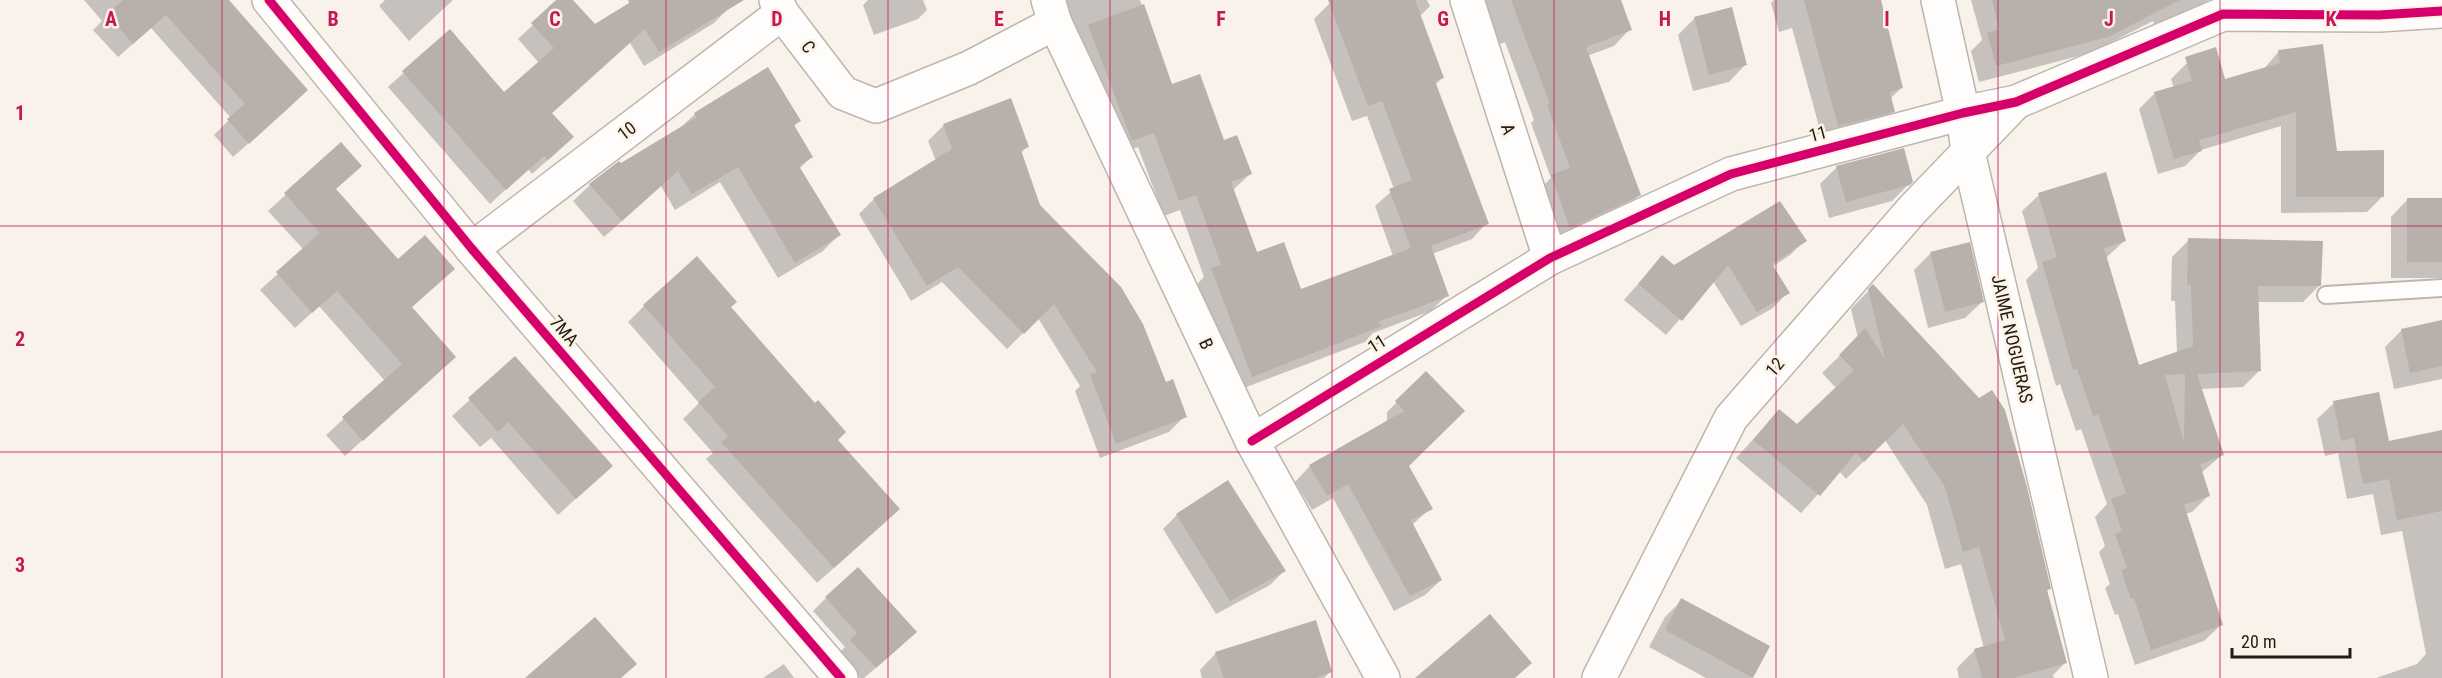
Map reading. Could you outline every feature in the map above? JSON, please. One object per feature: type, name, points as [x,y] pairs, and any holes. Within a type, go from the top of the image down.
[{"type":"street","name":"7MA","points":[[269,0],[472,249],[842,678]]},
{"type":"street","name":"A","points":[[1467,0],[1550,258]]},
{"type":"street","name":"JAIME NOGUERAS","points":[[1938,0],[1963,113],[1968,152],[2091,678]]},
{"type":"street","name":"10","points":[[472,249],[779,7]]},
{"type":"street","name":"C","points":[[779,7],[843,93],[876,106],[969,68],[1052,11]]},
{"type":"street","name":"B","points":[[1052,11],[1252,441],[1383,678]]},
{"type":"street","name":"11","points":[[1252,441],[1550,258],[1731,174],[1963,113],[2016,102],[2223,14],[2379,15],[2442,11]]},
{"type":"street","name":"12","points":[[1599,678],[1731,418],[1913,209],[2016,102]]},
{"type":"lane","points":[[2326,295],[2442,288]]},
{"type":"building","points":[[123,0],[229,0],[308,90],[249,144],[227,119],[245,104],[166,15],[133,44],[107,14]]},
{"type":"building","points":[[556,0],[573,0],[595,24],[629,3],[628,0],[744,0],[659,52],[645,29],[552,113],[574,137],[548,160],[544,156],[506,190],[402,71],[450,29],[504,92],[554,48],[531,23]]},
{"type":"building","points":[[1328,0],[1415,0],[1444,78],[1435,81],[1489,224],[1431,246],[1449,296],[1378,322],[1382,326],[1252,377],[1211,268],[1221,265],[1196,195],[1179,201],[1154,133],[1132,141],[1088,25],[1144,4],[1172,84],[1200,74],[1224,140],[1237,135],[1252,174],[1231,182],[1257,252],[1284,242],[1301,289],[1411,248],[1389,189],[1412,180],[1382,101],[1368,106]]},
{"type":"building","points":[[1511,0],[1621,0],[1632,30],[1586,47],[1641,195],[1570,228],[1551,175],[1570,168],[1547,105],[1550,104]]},
{"type":"building","points":[[1804,0],[1881,0],[1903,88],[1890,92],[1895,112],[1838,126]]},
{"type":"building","points":[[1992,0],[2180,0],[2108,37],[1996,66],[1987,33],[1999,29]]},
{"type":"building","points":[[1732,7],[1747,65],[1709,75],[1694,17]]},
{"type":"building","points":[[2323,44],[2337,151],[2384,150],[2384,197],[2296,197],[2296,112],[2199,140],[2202,151],[2174,159],[2154,92],[2192,81],[2185,57],[2216,47],[2225,79],[2280,63],[2278,50]]},
{"type":"building","points":[[768,67],[801,121],[794,125],[813,157],[799,166],[841,235],[795,263],[738,167],[692,194],[678,171],[622,221],[589,184],[619,161],[621,163],[697,117],[694,113]]},
{"type":"building","points":[[1011,98],[1029,147],[1021,150],[1040,205],[1121,287],[1143,324],[1166,382],[1173,379],[1187,417],[1116,444],[1090,374],[1097,372],[1054,304],[1024,334],[958,267],[927,286],[873,198],[952,149],[943,124]]},
{"type":"building","points":[[341,142],[362,166],[336,189],[398,259],[425,235],[455,269],[412,307],[456,357],[363,441],[342,417],[402,364],[337,291],[312,313],[276,272],[320,233],[284,193]]},
{"type":"building","points":[[1904,148],[1913,182],[1910,185],[1846,202],[1836,166]]},
{"type":"building","points":[[2106,172],[2126,241],[2104,248],[2139,365],[2193,346],[2191,285],[2187,285],[2188,238],[2323,241],[2321,286],[2258,286],[2261,371],[2197,374],[2224,455],[2200,464],[2210,496],[2184,505],[2223,625],[2151,650],[2134,598],[2131,599],[2121,570],[2127,568],[2115,534],[2122,531],[2111,499],[2126,493],[2098,414],[2093,416],[2077,369],[2073,370],[2042,262],[2057,257],[2038,193]],"holes":[[[2185,374],[2184,442],[2165,375]]]},
{"type":"building","points":[[2407,198],[2442,198],[2442,262],[2407,262]]},
{"type":"building","points":[[1780,201],[1807,241],[1772,264],[1790,293],[1757,312],[1728,265],[1682,321],[1638,284],[1662,255],[1674,265]]},
{"type":"building","points":[[1970,242],[1984,302],[1945,312],[1930,252]]},
{"type":"building","points":[[697,256],[737,302],[731,307],[815,403],[818,400],[846,432],[838,440],[900,509],[834,568],[721,442],[728,436],[698,402],[715,387],[643,305]]},
{"type":"building","points":[[1873,284],[1979,398],[1992,390],[2005,410],[2027,487],[2051,589],[2047,590],[2067,663],[2014,678],[1982,678],[1974,649],[2005,640],[1979,547],[1963,552],[1945,487],[1903,424],[1864,462],[1856,453],[1820,496],[1753,440],[1779,409],[1797,424],[1854,370],[1839,355],[1865,328],[1885,359],[1868,289]]},
{"type":"building","points":[[2442,320],[2442,366],[2410,373],[2401,329]]},
{"type":"building","points":[[515,356],[613,466],[576,499],[508,422],[498,432],[468,398]]},
{"type":"building","points":[[1426,371],[1465,411],[1409,466],[1433,509],[1411,520],[1442,580],[1410,596],[1348,484],[1327,496],[1309,465],[1404,411],[1395,401]]},
{"type":"building","points":[[2379,392],[2389,441],[2442,430],[2442,511],[2397,520],[2389,479],[2363,484],[2354,438],[2341,441],[2333,401]]},
{"type":"building","points":[[1228,480],[1286,571],[1230,601],[1176,514]]},
{"type":"building","points":[[858,567],[917,632],[876,668],[850,640],[857,633],[825,597]]},
{"type":"building","points":[[1681,598],[1770,646],[1753,678],[1665,630]]},
{"type":"building","points":[[1490,614],[1532,663],[1515,678],[1415,678]]},
{"type":"building","points":[[595,617],[637,664],[621,678],[525,678]]},
{"type":"building","points":[[1316,620],[1332,672],[1315,678],[1224,678],[1215,652]]},
{"type":"cycle path","points":[[269,0],[472,249],[841,678]]},
{"type":"cycle path","points":[[1252,441],[1550,258],[1731,174],[1963,113],[2016,102],[2223,14],[2379,15],[2442,11]]}]
